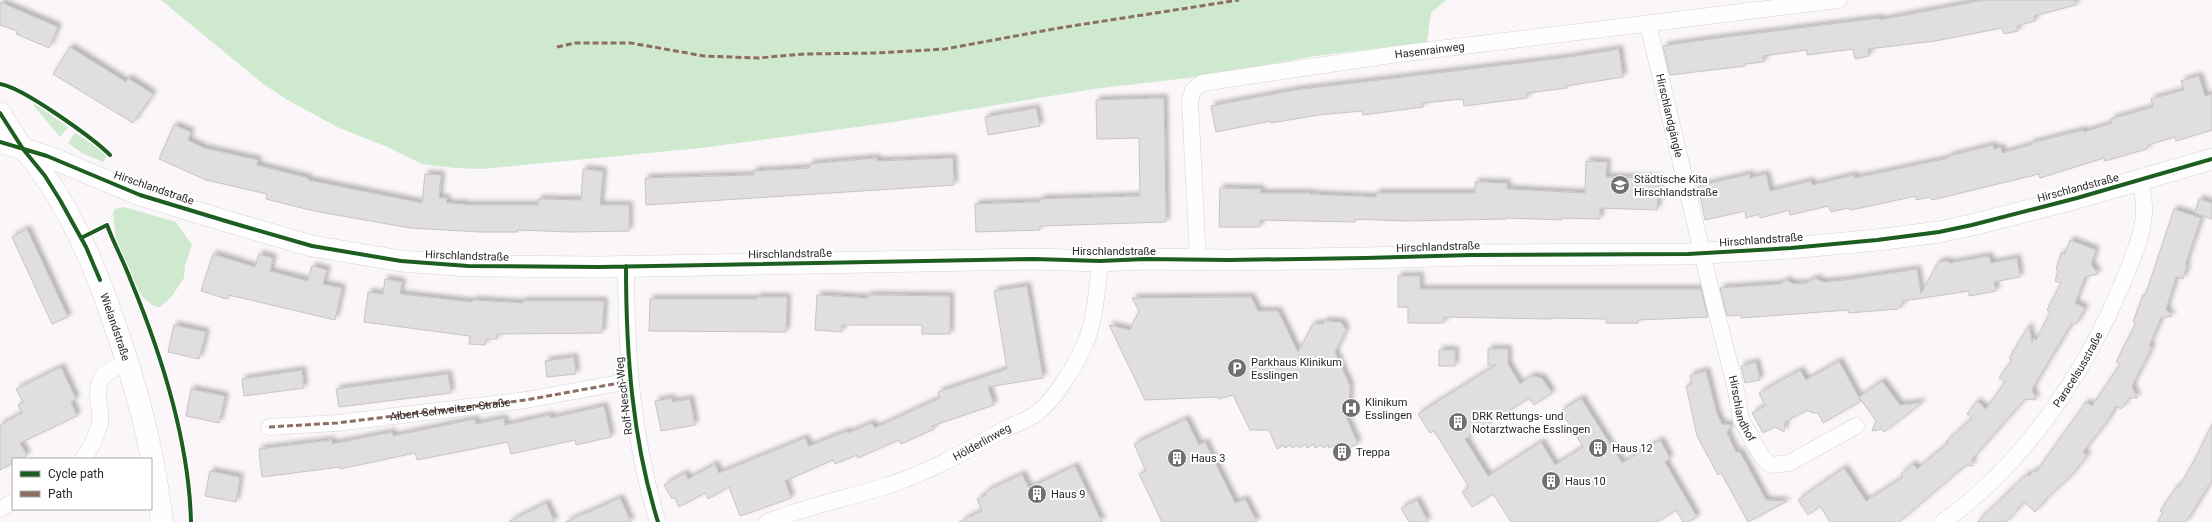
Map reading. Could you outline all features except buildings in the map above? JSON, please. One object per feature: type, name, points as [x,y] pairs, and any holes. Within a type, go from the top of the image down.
[{"type":"main road","points":[[0,142],[23,149]]},
{"type":"main road","name":"Wielandstraße","points":[[23,149],[45,176],[84,243],[100,280],[129,362],[148,431],[162,522]]},
{"type":"street","name":"Hasenrainweg","points":[[1198,260],[1190,101],[1193,90],[1202,83],[1382,56],[1839,0]]},
{"type":"street","name":"Hirschlandgängle","points":[[1648,24],[1703,254]]},
{"type":"street","points":[[0,113],[23,149]]},
{"type":"street","name":"Hirschlandstraße","points":[[23,149],[47,156],[109,183],[157,200],[279,237],[342,252],[437,264],[549,267],[1034,259],[1100,262],[1145,259],[1198,260],[1365,258],[1471,254],[1703,254],[1838,243],[1938,232],[2016,214],[2212,159]]},
{"type":"street","name":"Paracelsusstraße","points":[[1942,522],[1974,498],[2013,458],[2066,391],[2087,358],[2116,300],[2142,228],[2144,213],[2140,180]]},
{"type":"street","name":"Hirschlandhof","points":[[1703,254],[1735,385],[1741,419],[1767,463],[1776,466],[1789,463],[1856,426]]},
{"type":"street","name":"Hölderlinweg","points":[[767,522],[797,511],[883,487],[959,456],[1036,413],[1052,397],[1071,369],[1088,335],[1096,304],[1100,262]]},
{"type":"street","name":"Rolf-Nesch-Weg","points":[[626,266],[630,382],[641,455],[658,522]]},
{"type":"street","points":[[84,458],[92,447],[98,430],[100,412],[98,390],[101,379],[110,370],[129,362]]},
{"type":"street","name":"Albert-Schweitzer-Straße","points":[[269,427],[337,423],[526,400],[630,382]]},
{"type":"street","points":[[0,509],[12,503]]},
{"type":"green space","points":[[161,0],[1446,0],[1431,13],[1427,42],[1315,56],[1205,76],[1093,89],[894,122],[701,148],[482,169],[455,168],[422,164],[385,146],[337,127],[286,99],[262,83]]},
{"type":"green space","points":[[35,104],[68,127],[60,137],[33,105]]},
{"type":"green space","points":[[75,133],[101,150],[106,156],[103,162],[82,153],[68,143]]},
{"type":"green space","points":[[124,207],[176,222],[192,245],[185,265],[184,278],[172,296],[160,307],[153,306],[140,293],[128,273],[120,254],[116,239],[113,213],[115,209]]},
{"type":"marked path","points":[[557,47],[575,43],[631,43],[704,56],[758,58],[805,54],[877,53],[945,49],[1059,28],[1239,0]]},
{"type":"marked path","points":[[269,427],[337,423],[526,400],[630,381]]},
{"type":"cycle path","points":[[0,84],[10,87],[40,103],[89,137],[110,155]]},
{"type":"cycle path","points":[[0,113],[23,149],[45,176],[60,200],[86,247],[100,280]]},
{"type":"cycle path","points":[[0,142],[47,156],[140,195],[312,246],[401,261],[468,266],[599,267],[1034,259],[1100,261],[1145,259],[1228,260],[1365,258],[1471,255],[1688,254],[1791,248],[1877,240],[1939,232],[2077,198],[2212,159]]},
{"type":"cycle path","points":[[81,238],[107,225],[142,310],[163,369],[179,429],[185,460],[191,522]]},
{"type":"cycle path","points":[[626,266],[627,331],[632,396],[642,459],[658,522]]},
{"type":"place","name":"Städtische Kita Hirschlandstraße","points":[[1620,185]]},
{"type":"place","name":"Parkhaus Klinikum Esslingen","points":[[1237,368]]},
{"type":"place","name":"Klinikum Esslingen","points":[[1351,408]]},
{"type":"place","name":"DRK Rettungs- und Notarztwache Esslingen","points":[[1458,422]]},
{"type":"place","name":"Haus 12","points":[[1598,448]]},
{"type":"place","name":"Treppa","points":[[1342,452]]},
{"type":"place","name":"Haus 3","points":[[1177,458]]},
{"type":"place","name":"Haus 10","points":[[1551,481]]},
{"type":"place","name":"Haus 9","points":[[1037,494]]}]
